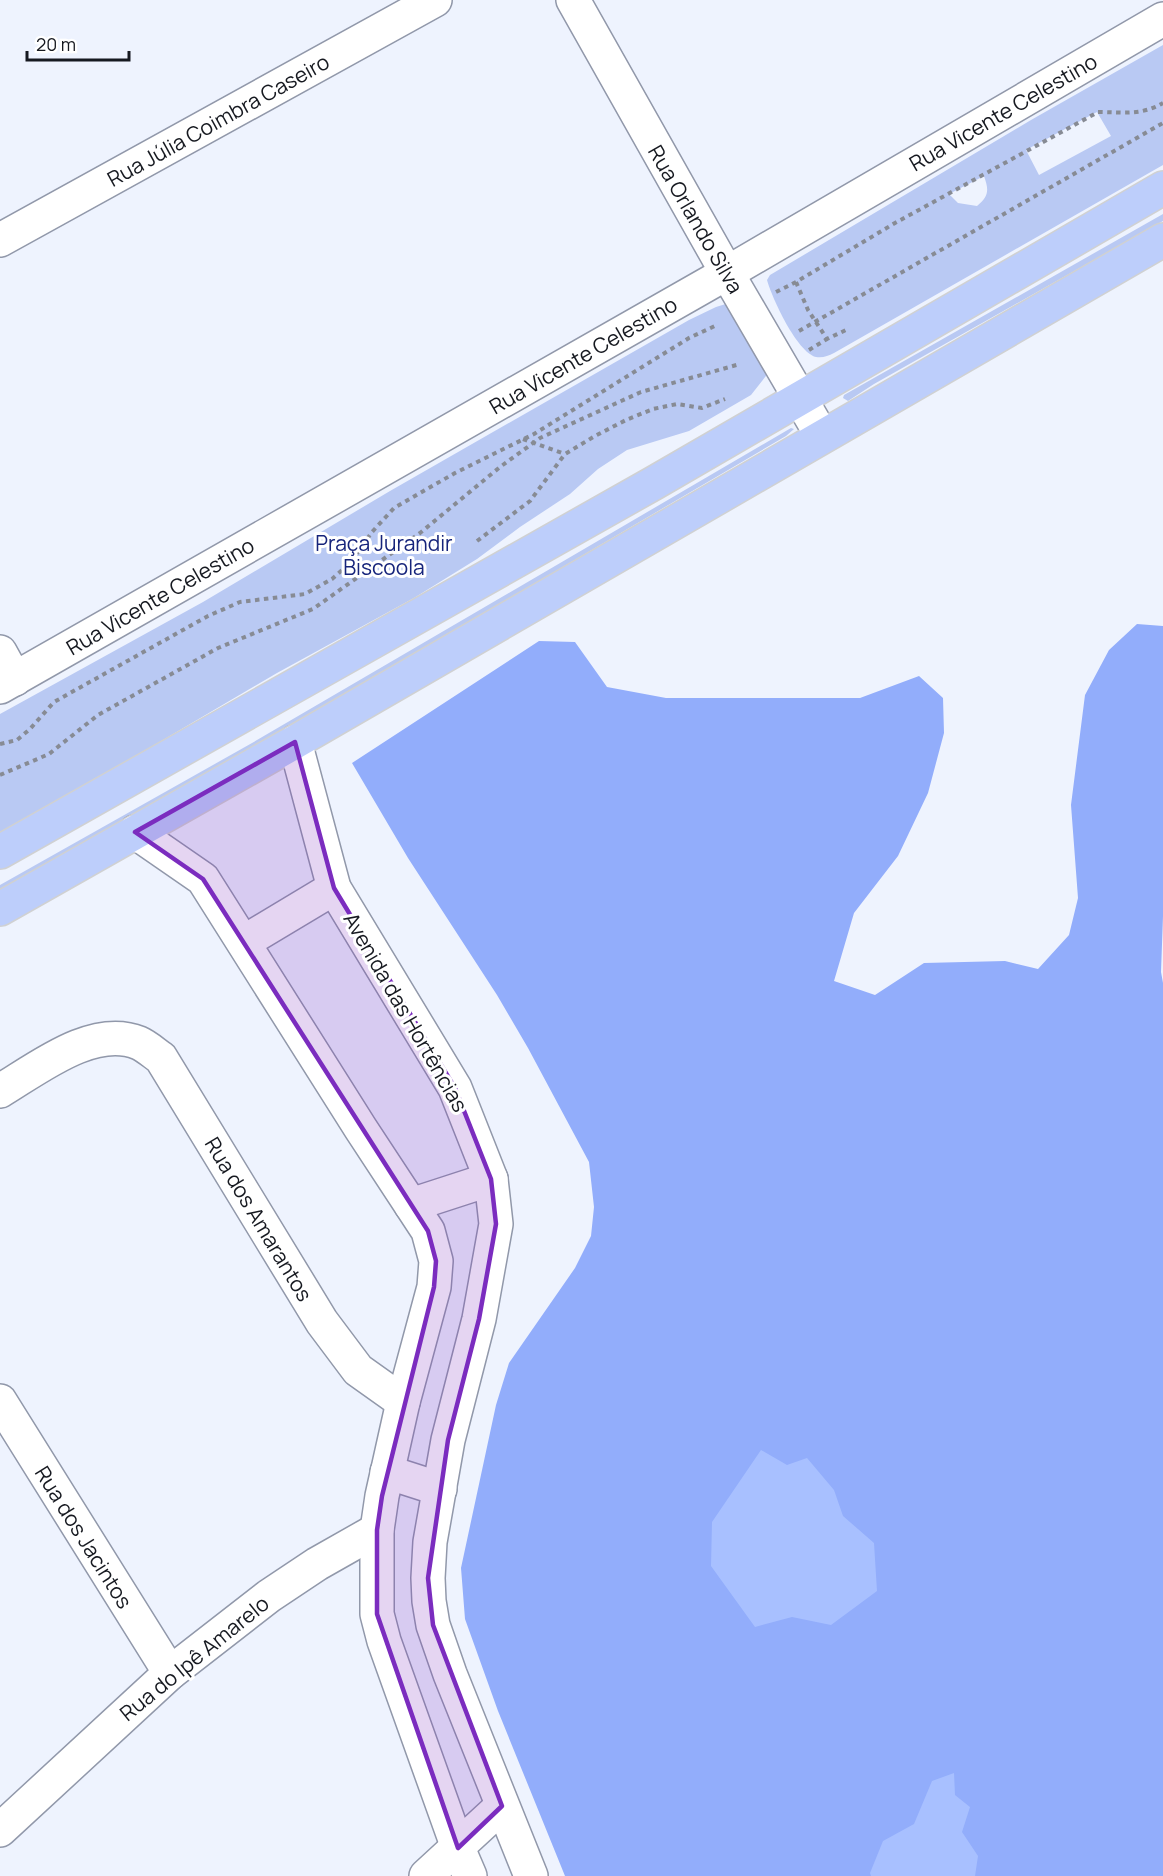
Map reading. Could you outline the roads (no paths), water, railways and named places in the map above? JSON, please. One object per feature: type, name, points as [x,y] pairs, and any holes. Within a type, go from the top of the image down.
[{"type":"main road","points":[[0,852],[800,399],[1163,188]]},
{"type":"main road","points":[[0,909],[295,742],[1163,240]]},
{"type":"street","name":"Rua Júlia Coimbra Caseiro","points":[[0,240],[435,0]]},
{"type":"street","name":"Rua Orlando Silva","points":[[573,0],[822,436]]},
{"type":"street","name":"Rua Vicente Celestino","points":[[5,673],[727,273],[1163,19]]},
{"type":"street","name":"Avenida das Hortências","points":[[295,742],[334,888],[455,1088],[491,1179],[496,1224],[479,1319],[448,1440],[430,1542],[428,1578],[433,1625],[450,1674],[531,1876]]},
{"type":"street","points":[[135,832],[203,879],[361,1130],[428,1231],[436,1261],[429,1309],[403,1402],[377,1530],[377,1614],[380,1628],[464,1862]]},
{"type":"street","name":"Avenida das Hortências","points":[[244,942],[334,888]]},
{"type":"street","name":"Rua dos Amarantos","points":[[0,1091],[61,1055],[95,1040],[119,1038],[139,1043],[161,1058],[322,1322],[358,1370],[403,1402]]},
{"type":"street","points":[[411,1205],[491,1179]]},
{"type":"street","name":"Rua dos Jacintos","points":[[0,1401],[170,1673]]},
{"type":"street","points":[[387,1472],[440,1489]]},
{"type":"street","name":"Rua do Ipê Amarelo","points":[[0,1830],[170,1673],[270,1596],[317,1564],[377,1530]]},
{"type":"street","points":[[426,1876],[464,1862],[502,1806]]},
{"type":"park label","name":"Praça Jurandir Biscoola","points":[[384,555]]}]
